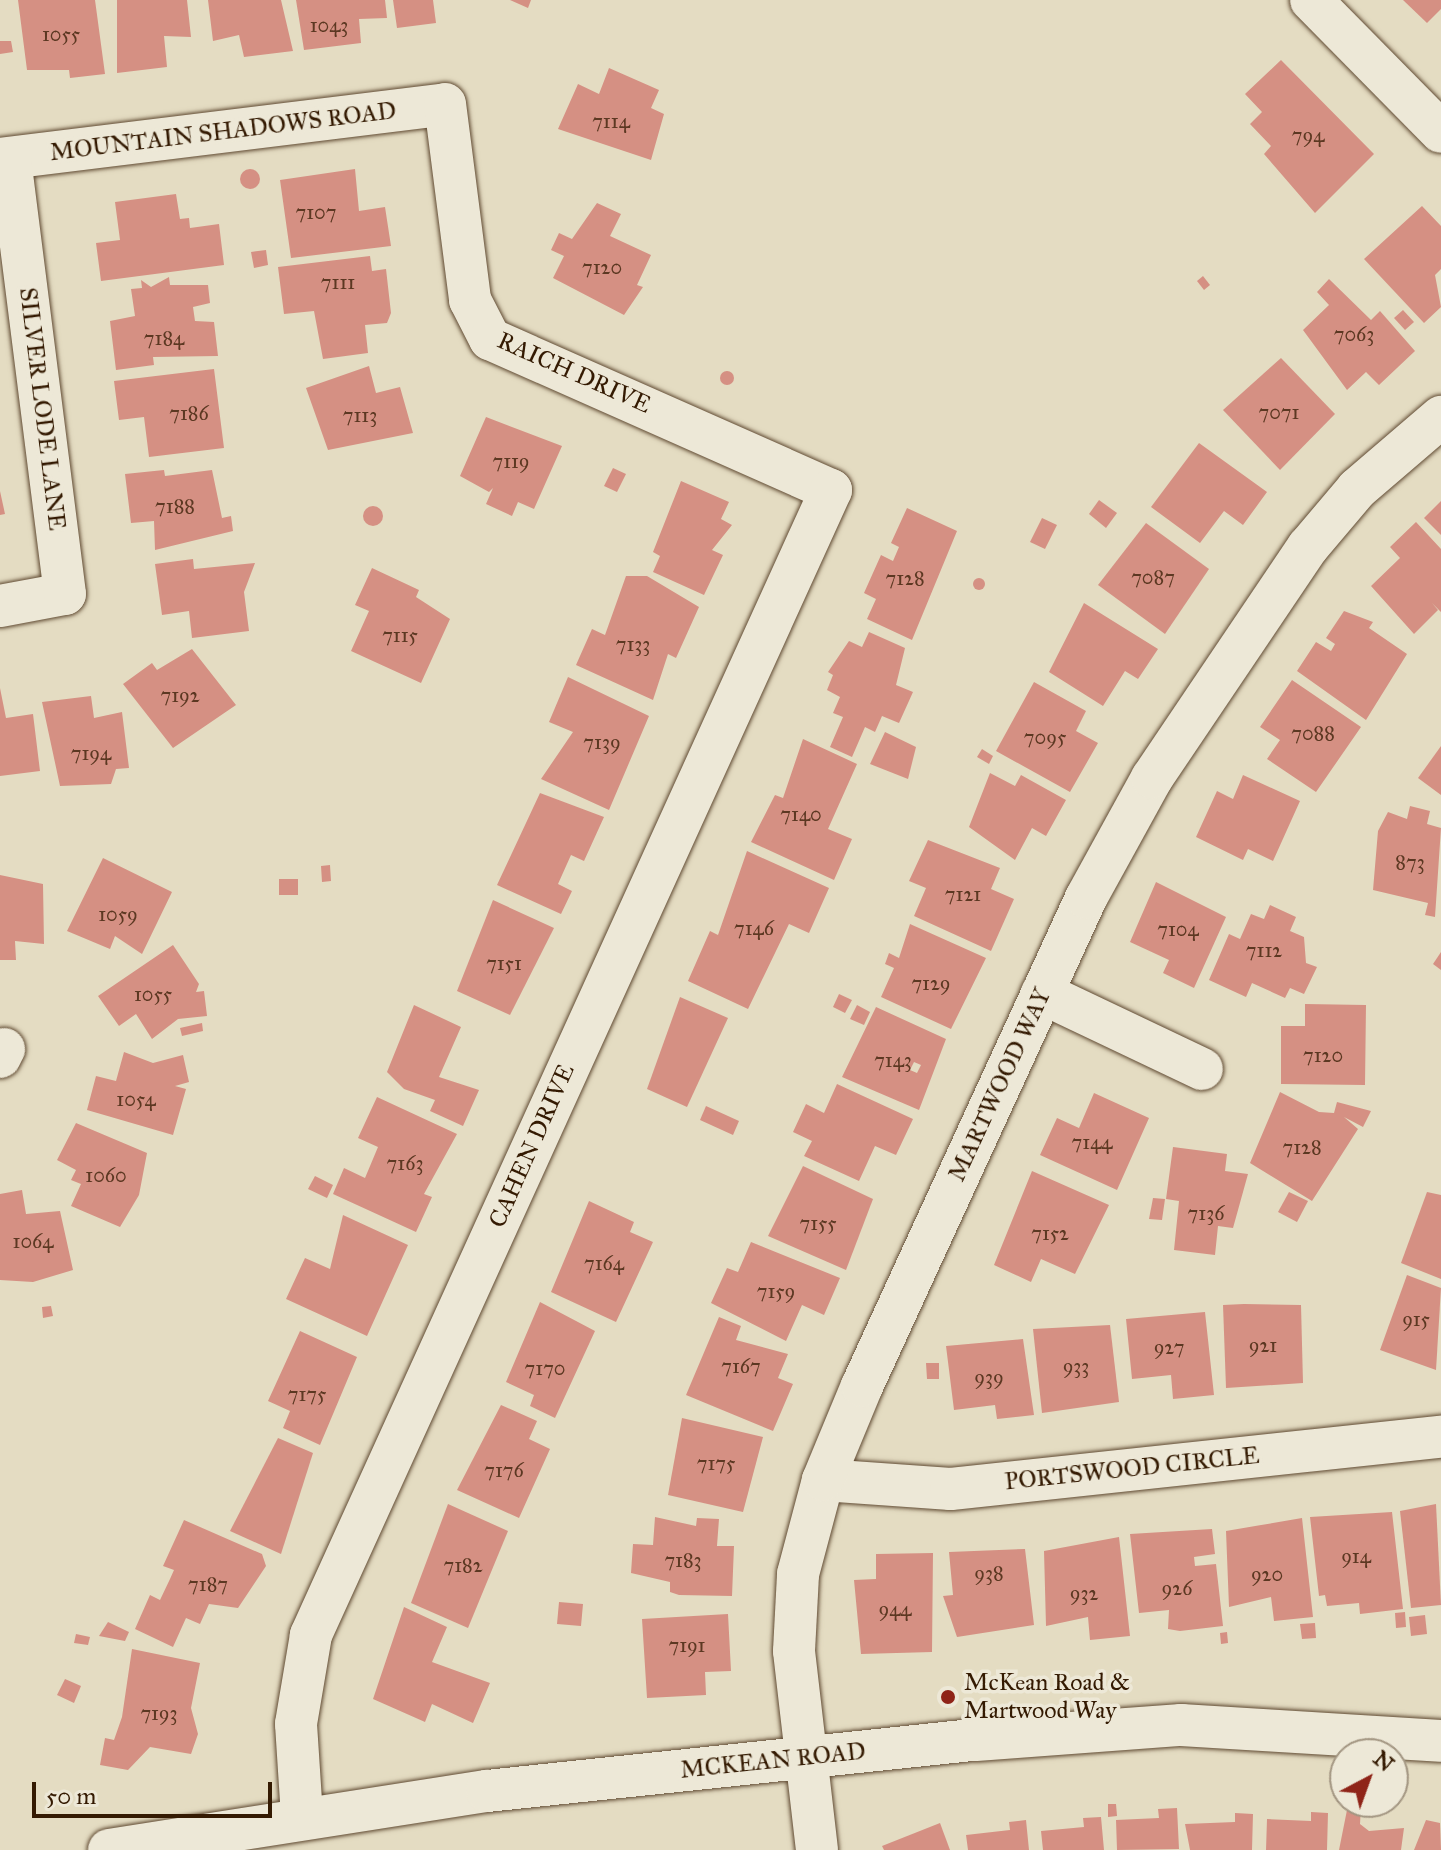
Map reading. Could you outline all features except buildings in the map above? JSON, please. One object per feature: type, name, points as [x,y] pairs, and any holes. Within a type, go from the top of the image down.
[{"type":"street","points":[[1311,0],[1441,132]]},
{"type":"street","name":"MOUNTAIN SHADOWS ROAD","points":[[5,159],[445,104]]},
{"type":"street","name":"RAICH DRIVE","points":[[445,104],[470,300],[490,339],[831,490]]},
{"type":"street","name":"SILVER LODE LANE","points":[[0,606],[65,594],[5,159]]},
{"type":"street","name":"MARTWOOD WAY","points":[[817,1850],[794,1651],[798,1574],[823,1480],[1042,993],[1152,778],[1244,633],[1357,489],[1441,417]]},
{"type":"street","name":"CAHEN DRIVE","points":[[302,1817],[296,1724],[311,1635],[831,490]]},
{"type":"street","points":[[1042,993],[1202,1069]]},
{"type":"street","name":"PORTSWOOD CIRCLE","points":[[823,1480],[951,1489],[1441,1437]]},
{"type":"street","name":"MCKEAN ROAD","points":[[109,1850],[302,1817],[807,1756],[1181,1725],[1441,1741]]},
{"type":"place","name":"McKean Road & Martwood Way","points":[[948,1697]]}]
